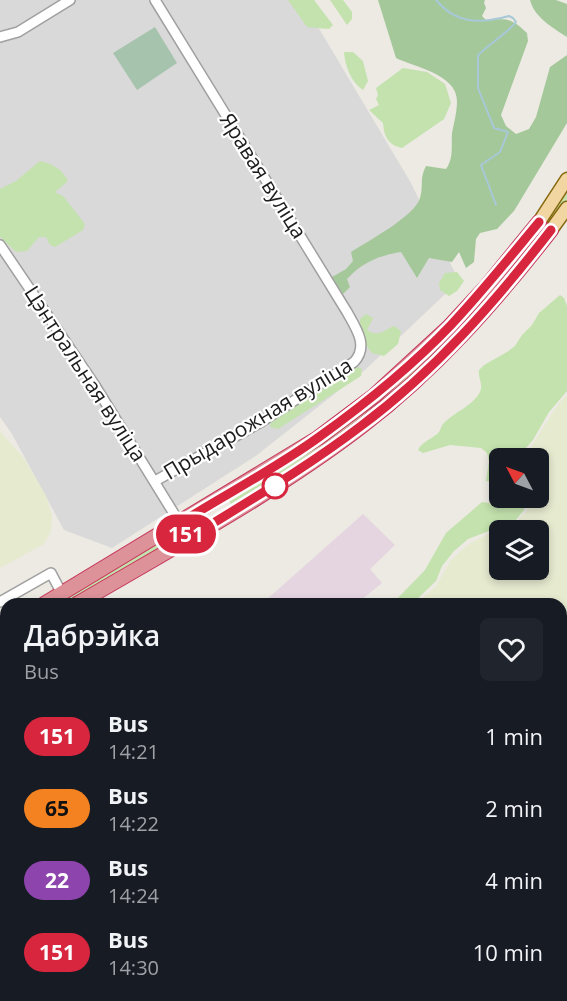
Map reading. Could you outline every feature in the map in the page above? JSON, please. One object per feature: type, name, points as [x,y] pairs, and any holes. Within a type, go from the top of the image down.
[{"type":"highway","points":[[55,598],[318,438],[374,396],[449,327],[486,287],[539,222]]},
{"type":"highway","points":[[87,598],[293,475],[372,418],[436,363],[476,322],[551,230]]},
{"type":"main road","points":[[539,222],[567,179]]},
{"type":"main road","points":[[551,230],[567,208]]},
{"type":"street","points":[[0,37],[18,32],[70,0]]},
{"type":"street","name":"Яравая вуліца","points":[[155,0],[347,312],[360,337],[362,348],[360,356]]},
{"type":"street","name":"Цэнтральная вуліца","points":[[0,245],[63,336],[189,538]]},
{"type":"street","name":"Прыдарожная вуліца","points":[[155,482],[261,422],[360,356]]},
{"type":"street","points":[[7,598],[51,573],[62,594]]},
{"type":"shaded area","points":[[0,0],[302,0],[411,183],[459,281],[366,369],[257,455],[112,548],[64,530],[12,434],[0,417]]},
{"type":"shaded area","points":[[363,514],[395,545],[370,569],[382,583],[363,598],[268,598]]},
{"type":"green space","points":[[288,0],[314,0],[333,25],[329,29],[307,27]]},
{"type":"green space","points":[[330,0],[343,0],[352,12],[352,19],[347,25]]},
{"type":"green space","points":[[378,0],[485,0],[486,8],[482,16],[487,21],[509,20],[527,33],[528,41],[501,115],[506,126],[516,134],[529,129],[536,117],[550,67],[567,55],[567,123],[514,211],[497,229],[480,233],[476,239],[474,262],[466,268],[459,252],[452,262],[429,258],[417,278],[401,252],[378,258],[359,268],[347,279],[350,287],[343,294],[332,277],[346,269],[353,261],[351,252],[390,228],[410,212],[420,198],[426,166],[446,169],[451,156],[457,105],[455,92],[442,78],[396,58]]},
{"type":"green space","points":[[530,0],[556,0],[567,4],[567,37],[540,17]]},
{"type":"green space","points":[[155,27],[177,63],[137,90],[113,53]]},
{"type":"green space","points":[[344,52],[353,52],[363,61],[368,81],[363,90],[349,73]]},
{"type":"green space","points":[[403,68],[427,72],[445,84],[451,103],[444,119],[402,148],[390,142],[384,132],[383,123],[369,110],[379,105],[376,99],[378,95],[376,88]]},
{"type":"green space","points":[[40,161],[49,163],[66,177],[68,181],[56,193],[63,196],[85,224],[83,230],[55,247],[50,245],[46,237],[39,237],[27,251],[16,252],[0,237],[0,189],[16,181]]},
{"type":"green space","points":[[567,188],[567,199],[561,209],[467,325],[394,392],[345,432],[289,472],[232,505],[228,500],[333,435],[429,353]]},
{"type":"green space","points":[[457,272],[464,281],[457,291],[449,296],[440,290],[439,283],[445,273]]},
{"type":"green space","points":[[560,295],[564,298],[567,306],[567,391],[549,412],[533,440],[526,448],[489,448],[489,461],[487,453],[481,448],[450,445],[423,453],[418,450],[422,444],[439,432],[442,425],[475,399],[481,389],[479,370],[515,346],[539,313]]},
{"type":"green space","points":[[366,314],[373,318],[367,330],[371,332],[381,332],[394,326],[401,331],[398,344],[384,356],[372,353],[364,341],[360,319]]},
{"type":"green space","points":[[358,367],[362,369],[361,376],[278,429],[270,427],[271,421]]},
{"type":"green space","points":[[567,395],[567,598],[423,598],[436,586],[451,560],[469,544],[489,534],[489,580],[549,580],[549,520],[518,520],[528,508],[549,508],[549,448],[532,448],[559,403]]},
{"type":"green space","points":[[0,431],[25,460],[46,496],[52,515],[51,531],[44,544],[0,568]]},
{"type":"green space","points":[[489,461],[489,481],[486,481]]},
{"type":"green space","points":[[482,502],[489,503],[489,508],[525,508],[516,520],[489,520],[489,531],[468,539],[454,551],[442,566],[436,581],[418,598],[398,598],[425,570],[446,533]]},
{"type":"green space","points":[[168,537],[171,541],[76,598],[65,598]]},
{"type":"waterway","points":[[436,0],[460,18],[478,21],[509,16],[516,22],[478,55],[478,88],[494,128],[508,132],[500,152],[481,165],[496,205]]},
{"type":"bus line","name":"151","points":[[539,222],[486,287],[449,327],[404,369],[374,396],[318,438],[180,523],[189,538],[293,475],[363,425],[436,363],[476,322],[551,230]]}]
